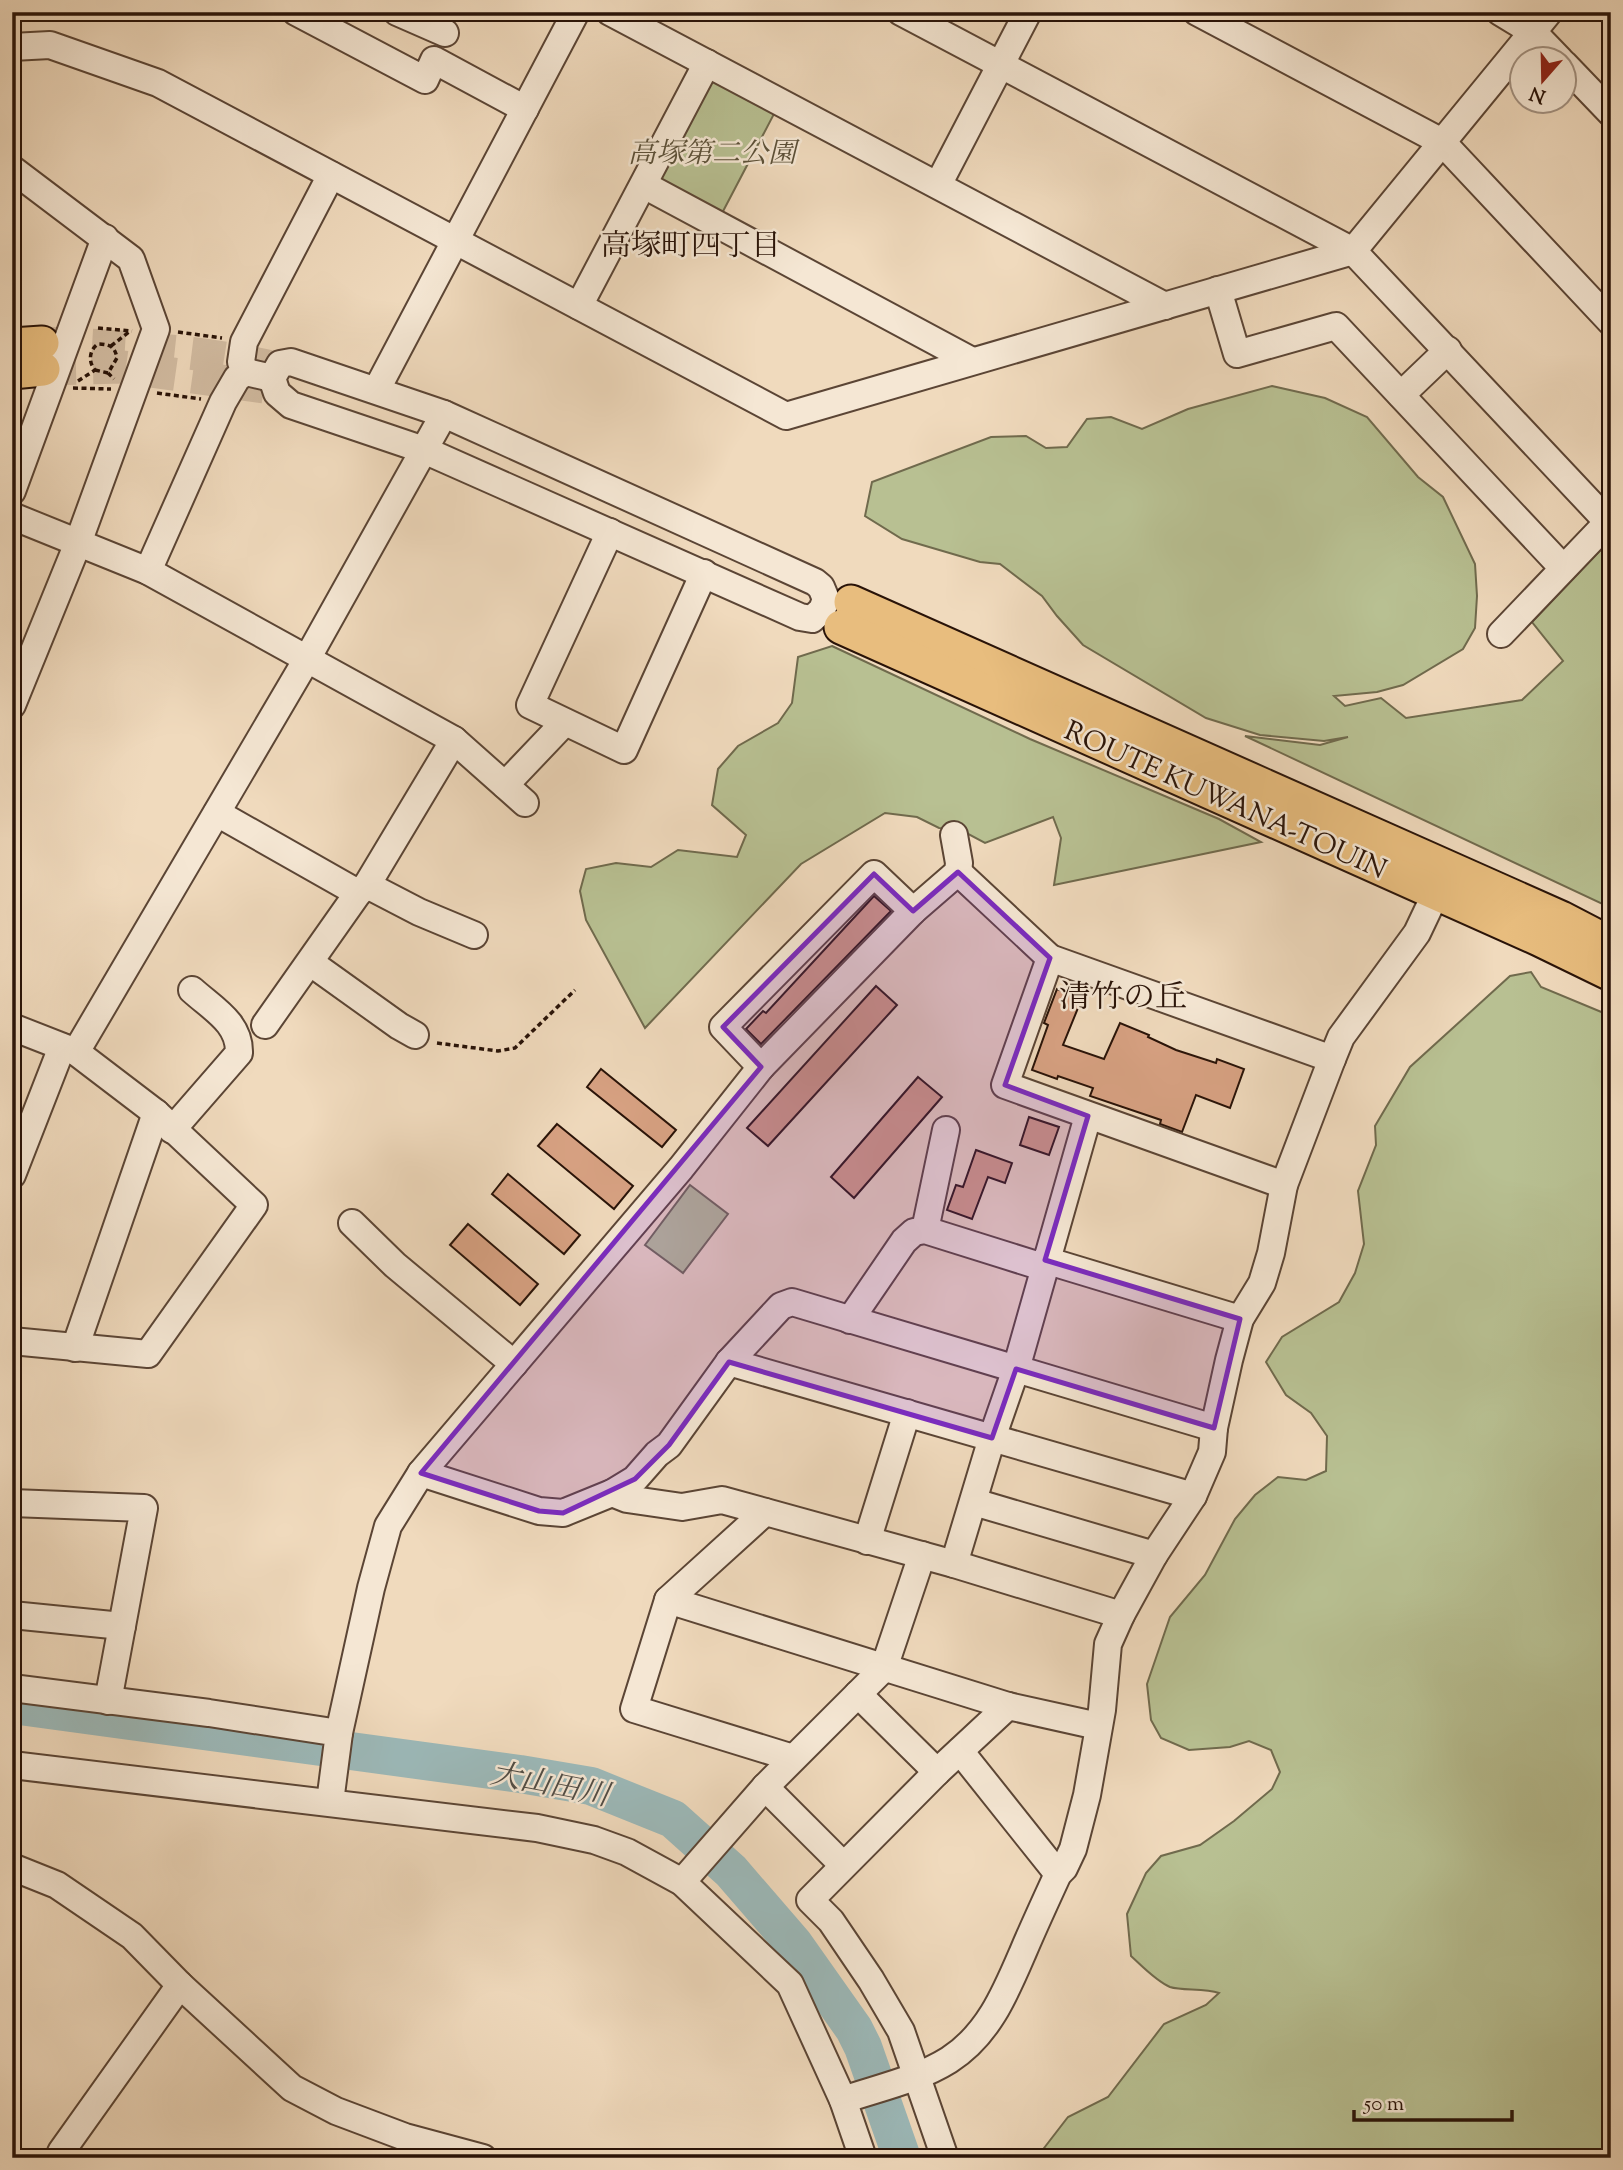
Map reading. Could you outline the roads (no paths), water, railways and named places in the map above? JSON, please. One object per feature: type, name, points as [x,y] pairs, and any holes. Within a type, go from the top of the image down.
[{"type":"main road","name":"ROUTE KUWANA-TOUIN","points":[[1611,944],[1561,918],[846,614],[1611,974]]},
{"type":"street","points":[[296,12],[425,80],[450,22],[397,12]]},
{"type":"street","points":[[377,389],[576,12]]},
{"type":"street","points":[[610,12],[1165,306]]},
{"type":"street","points":[[901,12],[1353,251],[1609,520],[1501,634]]},
{"type":"street","points":[[937,185],[1028,12]]},
{"type":"street","points":[[1198,12],[1443,142],[1611,322]]},
{"type":"street","points":[[1500,12],[1541,22],[1553,46]]},
{"type":"street","points":[[12,47],[50,45],[158,83],[786,416],[1353,251],[1541,22]]},
{"type":"street","points":[[433,60],[525,109]]},
{"type":"street","points":[[579,306],[707,63]]},
{"type":"street","points":[[1578,79],[1611,113]]},
{"type":"street","points":[[246,372],[241,362],[244,342],[331,175]]},
{"type":"street","points":[[12,705],[78,543],[156,329],[131,258],[14,177]]},
{"type":"street","points":[[644,185],[972,361]]},
{"type":"street","points":[[12,491],[105,238]]},
{"type":"street","points":[[1218,290],[1237,355],[1336,326],[1563,568]]},
{"type":"street","points":[[1401,395],[1448,351]]},
{"type":"street","points":[[291,362],[377,389],[444,414],[815,582],[821,587],[826,599],[822,610],[812,618],[800,617],[424,450],[291,405],[276,393],[272,378],[280,365],[291,362]]},
{"type":"street","points":[[246,372],[272,378]]},
{"type":"street","points":[[148,571],[223,402],[237,379],[246,372]]},
{"type":"street","points":[[12,1175],[69,1049],[217,813],[444,414]]},
{"type":"street","points":[[12,516],[148,571],[454,740],[525,803]]},
{"type":"street","points":[[610,532],[530,705],[624,750],[704,573]]},
{"type":"street","points":[[505,785],[564,723]]},
{"type":"street","points":[[265,1025],[363,889],[454,740]]},
{"type":"street","points":[[217,813],[363,889],[474,935]]},
{"type":"street","points":[[331,1797],[339,1737],[371,1588],[388,1526],[421,1473],[681,1168],[761,1067],[914,911],[958,872],[954,835]]},
{"type":"street","points":[[958,872],[1050,958],[1332,1059]]},
{"type":"street","points":[[761,1067],[723,1027],[874,874],[914,911]]},
{"type":"street","points":[[843,2100],[916,2076],[947,2061],[972,2043],[994,2014],[1058,1874],[1073,1849],[1089,1785],[1102,1710],[1108,1644],[1154,1555],[1193,1496],[1212,1452],[1214,1428],[1240,1319],[1262,1283],[1284,1185],[1332,1059],[1341,1037],[1417,933],[1436,893]]},
{"type":"street","points":[[1050,958],[1005,1084],[1284,1185]]},
{"type":"street","points":[[311,963],[415,1035]]},
{"type":"street","points":[[75,1348],[164,1122],[239,1053],[239,1040],[234,1028],[192,990]]},
{"type":"street","points":[[12,1027],[69,1049],[164,1122],[254,1205],[148,1354],[12,1341]]},
{"type":"street","points":[[954,1564],[1016,1369],[1088,1116]]},
{"type":"street","points":[[925,1230],[946,1130]]},
{"type":"street","points":[[352,1223],[395,1265],[514,1364]]},
{"type":"street","points":[[850,1320],[904,1241],[914,1232],[925,1230],[1240,1319]]},
{"type":"street","points":[[421,1473],[540,1511],[563,1513],[612,1493],[635,1479],[657,1454],[669,1445],[729,1362],[781,1306],[792,1302],[1214,1428]]},
{"type":"street","points":[[729,1362],[1193,1496]]},
{"type":"street","points":[[867,1541],[907,1413]]},
{"type":"street","points":[[612,1493],[627,1499],[682,1507],[722,1500],[954,1564],[1121,1615]]},
{"type":"street","points":[[974,1502],[1154,1555]]},
{"type":"street","points":[[12,1503],[144,1508],[108,1701]]},
{"type":"street","points":[[765,1512],[668,1600],[634,1709],[793,1758]]},
{"type":"street","points":[[688,1875],[765,1787],[884,1668],[922,1555]]},
{"type":"street","points":[[668,1600],[1008,1706],[1098,1726]]},
{"type":"street","points":[[12,1615],[122,1626]]},
{"type":"street","points":[[12,1688],[209,1713],[339,1737]]},
{"type":"street","points":[[858,1694],[937,1772]]},
{"type":"street","points":[[945,2158],[901,2031],[831,1921],[810,1900],[937,1772],[1008,1706]]},
{"type":"street","points":[[960,1751],[1058,1874]]},
{"type":"street","points":[[12,1765],[331,1797],[537,1828],[594,1839],[688,1875],[790,1984],[843,2100],[863,2158]]},
{"type":"street","points":[[765,1787],[843,1865]]},
{"type":"street","points":[[12,1867],[57,1885],[132,1936],[180,1985],[292,2088],[336,2111],[405,2137],[483,2158]]},
{"type":"street","points":[[62,2156],[180,1985]]},
{"type":"waterway","name":"大山田川","points":[[12,1705],[591,1786],[673,1819],[731,1871],[794,1944],[854,2029],[863,2047],[902,2158]]},
{"type":"tunnel","points":[[42,343],[158,350],[214,356],[272,367]]},
{"type":"tunnel","points":[[43,369],[123,367],[264,387]]},
{"type":"district","name":"高塚町四丁目","points":[[691,245]]},
{"type":"district","name":"清竹の丘","points":[[1123,996]]},
{"type":"park label","name":"高塚第二公園","points":[[712,152]]}]
